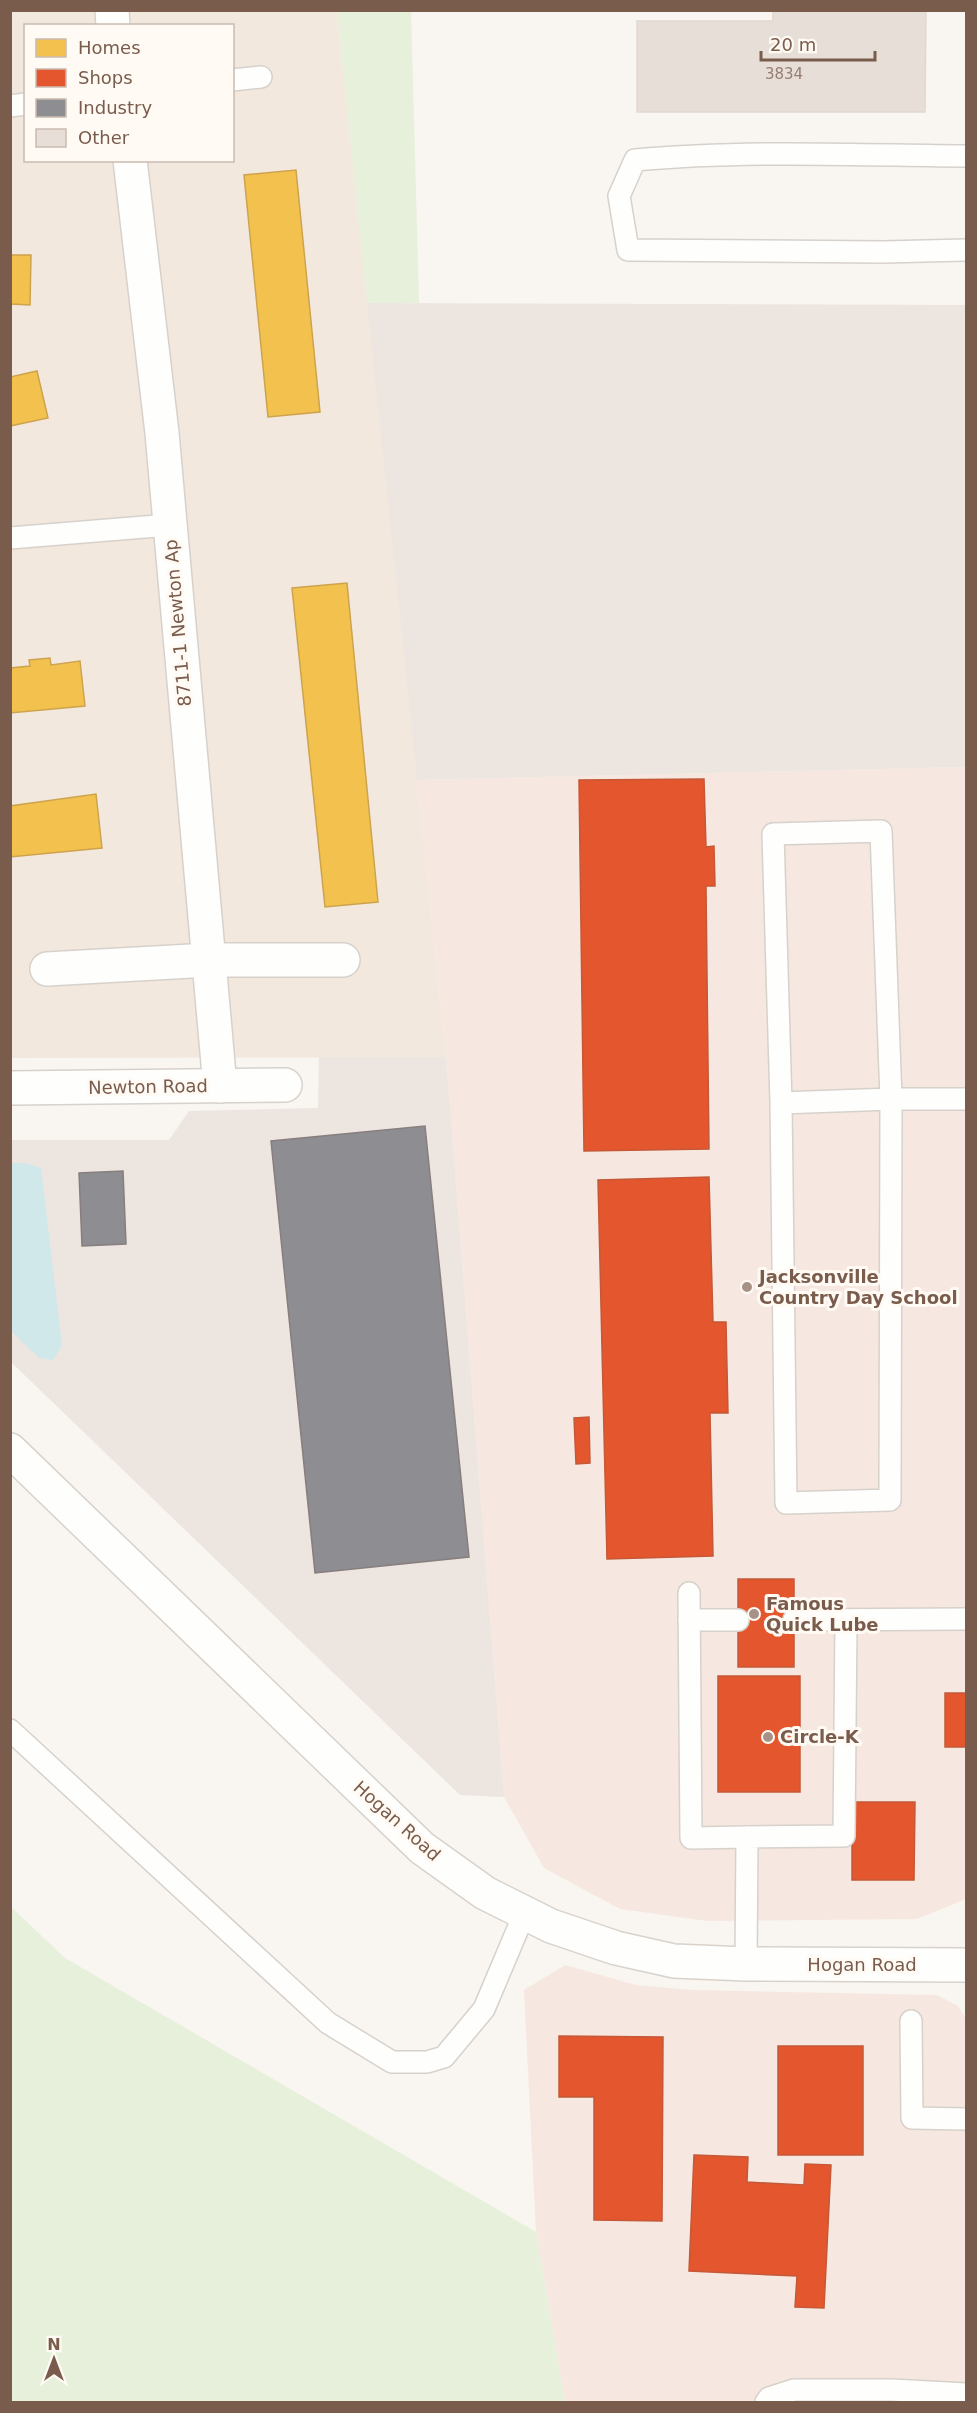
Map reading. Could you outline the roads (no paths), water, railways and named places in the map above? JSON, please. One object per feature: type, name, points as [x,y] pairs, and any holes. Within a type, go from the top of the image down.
[{"type":"street","name":"8711-1 Newton Ap","points":[[130,162],[162,433],[220,1086]]},
{"type":"street","points":[[47,969],[209,960],[343,960]]},
{"type":"street","name":"Newton Road","points":[[10,1088],[285,1085]]},
{"type":"street","name":"Hogan Road","points":[[10,1450],[422,1848],[485,1893],[551,1926],[616,1948],[674,1961],[746,1964],[966,1965]]},
{"type":"lane","points":[[234,80],[261,77]]},
{"type":"lane","points":[[966,156],[802,154],[676,156],[635,160],[619,196],[628,250],[883,252],[966,250]]},
{"type":"lane","points":[[10,538],[169,525]]},
{"type":"lane","points":[[881,831],[891,1099],[890,1500],[786,1503],[781,1103],[773,834],[881,831]]},
{"type":"lane","points":[[781,1103],[891,1099],[966,1100]]},
{"type":"lane","points":[[689,1593],[691,1838],[844,1836],[846,1620]]},
{"type":"lane","points":[[794,1620],[966,1619]]},
{"type":"lane","points":[[689,1620],[738,1620]]},
{"type":"lane","points":[[10,1730],[328,2023],[392,2062],[427,2062],[444,2057],[484,2009],[525,1912]]},
{"type":"lane","points":[[746,1964],[747,1838]]},
{"type":"lane","points":[[911,2021],[912,2118],[966,2119]]},
{"type":"lane","points":[[766,2403],[770,2398],[794,2390],[892,2390],[966,2394]]},
{"type":"water","points":[[10,1163],[26,1163],[41,1168],[62,1345],[53,1360],[39,1358],[11,1331]]},
{"type":"place","name":"Jacksonville Country Day School","points":[[747,1287]]},
{"type":"place","name":"Famous Quick Lube","points":[[754,1614]]},
{"type":"place","name":"Circle-K","points":[[768,1737]]}]
